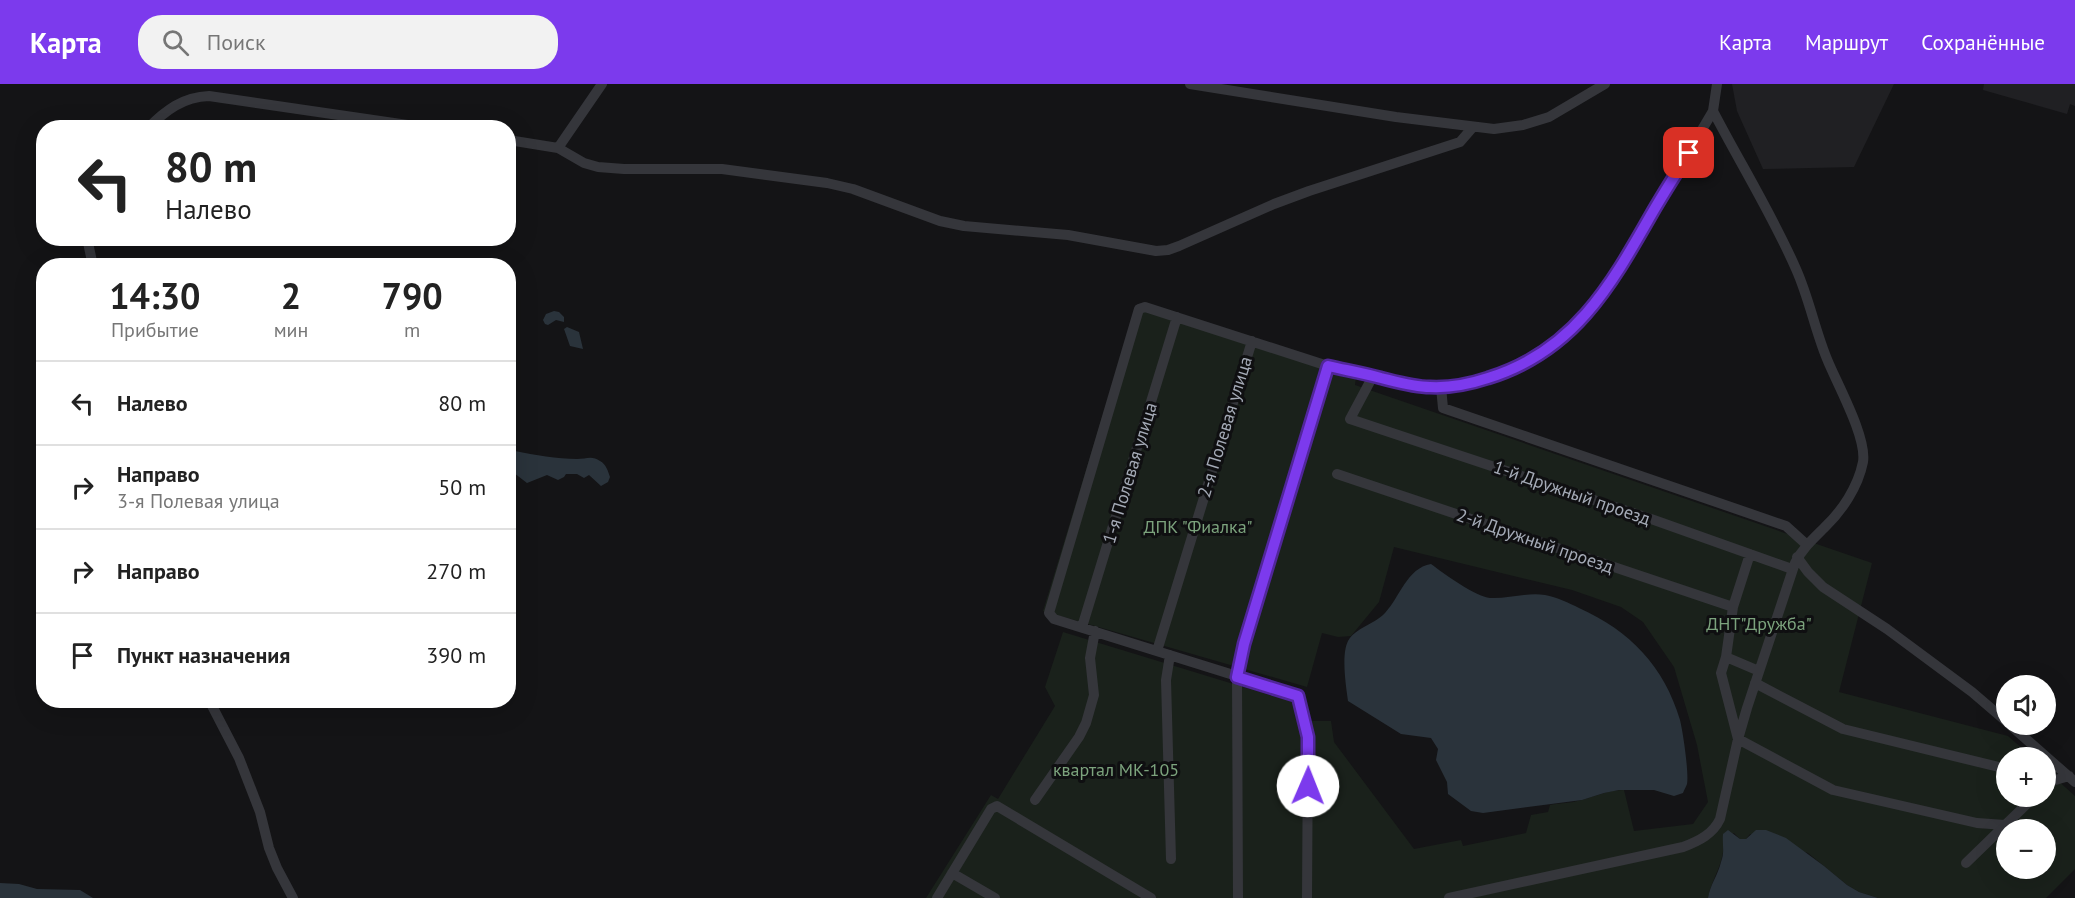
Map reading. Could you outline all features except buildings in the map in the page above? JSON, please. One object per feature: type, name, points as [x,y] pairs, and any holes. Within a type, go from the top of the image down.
[{"type":"street","points":[[558,148],[602,84]]},
{"type":"street","points":[[1190,84],[1396,117],[1473,127],[1502,128],[1538,122],[1568,108],[1605,84]]},
{"type":"street","points":[[1307,898],[1308,737],[1298,696],[1054,619],[1050,616],[1048,609],[1139,309],[1145,307],[1328,366],[1412,385],[1441,387],[1474,382],[1520,367],[1546,351],[1577,325],[1598,302],[1614,279],[1713,111],[1717,84]]},
{"type":"street","points":[[157,120],[182,101],[208,96],[373,120]]},
{"type":"street","points":[[1449,898],[1683,847],[1707,835],[1718,823],[1737,740],[1797,557],[1845,503],[1860,471],[1863,447],[1827,358],[1805,291],[1796,269],[1713,111]]},
{"type":"street","points":[[516,141],[558,148],[584,163],[598,167],[722,169],[827,183],[854,189],[940,221],[964,226],[1068,235],[1156,251],[1179,246],[1309,191],[1460,142],[1473,127]]},
{"type":"street","name":"1-я Полевая улица","points":[[1082,627],[1177,317]]},
{"type":"street","name":"2-я Полевая улица","points":[[1157,651],[1252,341]]},
{"type":"street","points":[[1238,898],[1237,677],[1244,644],[1328,366]]},
{"type":"street","name":"1-й Дружный проезд","points":[[1373,376],[1350,419],[1792,569]]},
{"type":"street","points":[[1441,387],[1443,408],[1786,526],[1807,545]]},
{"type":"street","name":"2-й Дружный проезд","points":[[1337,474],[1733,607]]},
{"type":"street","points":[[1750,554],[1733,607],[1721,678],[1737,740],[1833,790],[1977,823],[1996,824]]},
{"type":"street","points":[[1797,557],[1823,587],[1887,629],[1996,713]]},
{"type":"street","points":[[1035,800],[1079,737],[1086,723],[1094,695],[1090,658],[1095,631]]},
{"type":"street","points":[[1170,655],[1166,680],[1171,859]]},
{"type":"street","points":[[1726,657],[1759,671]]},
{"type":"street","points":[[1755,683],[1844,729],[1996,765]]},
{"type":"street","points":[[213,708],[239,758],[261,812],[269,848],[293,898]]},
{"type":"street","points":[[2022,735],[2072,779]]},
{"type":"street","points":[[2056,781],[2072,779]]},
{"type":"street","points":[[937,898],[990,809],[997,806],[1151,898]]},
{"type":"street","points":[[2011,819],[2024,807]]},
{"type":"street","points":[[1966,863],[1996,834]]},
{"type":"street","points":[[952,873],[995,898]]},
{"type":"shaded area","points":[[1732,84],[1894,84],[1854,167],[1763,169],[1737,111]]},
{"type":"shaded area","points":[[1984,84],[2075,84],[2075,106],[2070,104],[2067,114],[1983,90]]},
{"type":"shaded area","points":[[554,311],[564,317],[564,322],[556,320],[548,325],[545,324],[543,320],[546,314]]},
{"type":"shaded area","points":[[567,327],[579,332],[583,349],[570,346],[564,329]]},
{"type":"shaded area","points":[[516,451],[562,458],[594,458],[604,464],[610,477],[608,482],[601,486],[589,475],[584,478],[577,474],[566,474],[558,480],[547,475],[527,483],[516,475]]},
{"type":"shaded area","points":[[1431,564],[1484,597],[1538,594],[1558,599],[1597,617],[1629,639],[1643,652],[1665,683],[1680,720],[1687,771],[1687,784],[1683,793],[1674,796],[1654,790],[1619,790],[1582,800],[1483,813],[1471,811],[1448,794],[1447,782],[1436,760],[1438,749],[1431,738],[1401,734],[1348,701],[1345,671],[1346,647],[1351,637],[1381,617],[1410,577],[1416,571]]},
{"type":"shaded area","points":[[1728,830],[1740,839],[1746,839],[1756,830],[1766,830],[1786,838],[1847,885],[1859,892],[1878,898],[1708,898],[1722,858],[1723,834]]},
{"type":"shaded area","points":[[0,883],[19,884],[37,889],[80,890],[93,898],[0,898]]},
{"type":"green space","points":[[1136,306],[1356,376],[1355,385],[1872,563],[1839,692],[1996,733],[1996,735],[2008,736],[2021,747],[1996,747],[1996,807],[2056,807],[2056,779],[2075,796],[2075,869],[2046,898],[1878,898],[1859,892],[1847,885],[1808,853],[1750,834],[1746,839],[1740,839],[1734,833],[1723,840],[1721,862],[1708,898],[926,898],[991,795],[998,799],[1055,706],[1045,687],[1063,632],[1296,703],[1299,721],[1331,721],[1334,742],[1414,849],[1461,840],[1463,846],[1526,833],[1531,815],[1548,812],[1550,805],[1614,791],[1624,790],[1634,831],[1693,824],[1708,802],[1697,745],[1674,667],[1643,622],[1621,607],[1572,590],[1394,547],[1379,602],[1351,636],[1338,637],[1322,633],[1307,687],[1043,611]]},
{"type":"route","points":[[1308,786],[1308,737],[1298,696],[1237,677],[1244,644],[1328,366],[1412,385],[1441,387],[1474,382],[1507,372],[1531,361],[1560,340],[1598,302],[1689,153]]},
{"type":"park label","name":"ДПК \"Фиалка\"","points":[[1198,527]]},
{"type":"park label","name":"ДНТ\"Дружба\"","points":[[1759,624]]},
{"type":"park label","name":"квартал МК-105","points":[[1116,770]]}]
